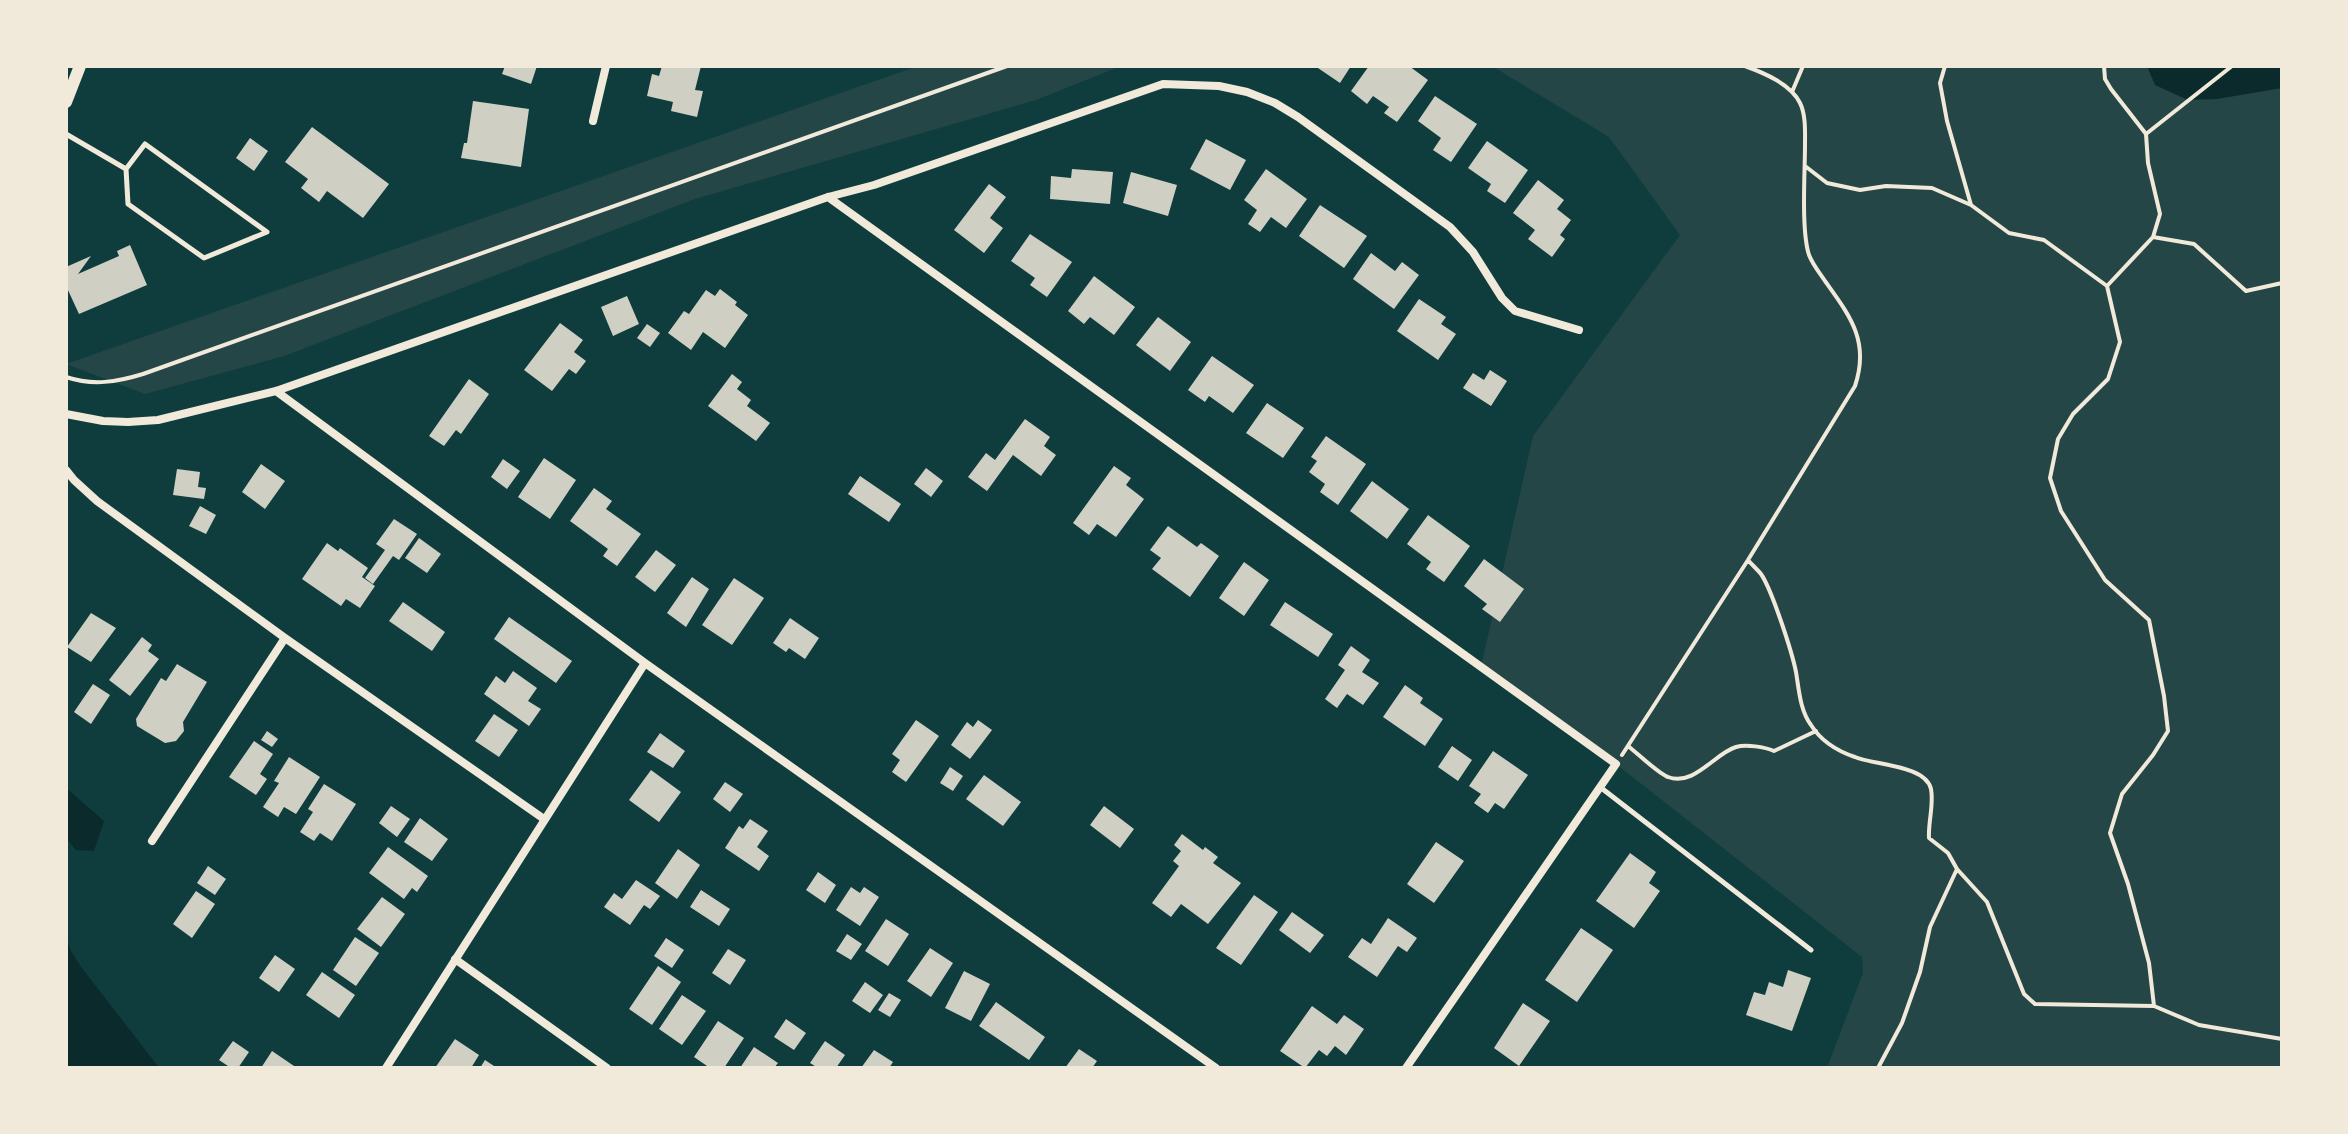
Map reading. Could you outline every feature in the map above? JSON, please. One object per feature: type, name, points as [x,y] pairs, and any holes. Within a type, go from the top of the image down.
[{"type":"street","points":[[66,102],[80,66]]},
{"type":"street","points":[[593,121],[606,66]]},
{"type":"street","points":[[66,414],[103,421],[158,420],[276,391],[828,197],[874,185],[1163,84],[1219,86],[1275,103],[1450,227],[1473,252],[1502,298],[1515,311],[1579,330]]},
{"type":"street","points":[[828,197],[1616,764],[1406,1068]]},
{"type":"street","points":[[276,391],[645,663],[1216,1068]]},
{"type":"street","points":[[66,470],[97,501],[285,638],[544,819]]},
{"type":"street","points":[[152,841],[285,638]]},
{"type":"street","points":[[386,1068],[645,663]]},
{"type":"street","points":[[455,959],[607,1068]]},
{"type":"lane","points":[[66,134],[126,169]]},
{"type":"lane","points":[[145,144],[267,232],[204,258],[128,204],[126,169],[145,144]]},
{"type":"lane","points":[[1600,787],[1811,950]]},
{"type":"path","points":[[66,377],[97,383],[120,381],[143,374],[1007,66]]},
{"type":"path","points":[[1616,764],[1748,560],[1855,386],[1859,374],[1859,342],[1854,323],[1814,266],[1808,252],[1800,103],[1792,92],[1778,82],[1745,66]]},
{"type":"path","points":[[1792,92],[1803,66]]},
{"type":"path","points":[[1945,66],[1940,83],[1947,121],[1971,205]]},
{"type":"path","points":[[2104,66],[2105,79],[2111,89],[2146,134],[2148,163],[2160,214],[2153,237],[2107,286]]},
{"type":"path","points":[[2146,134],[2232,66]]},
{"type":"path","points":[[1805,166],[1827,183],[1860,190],[1886,186],[1932,188],[1971,205],[2009,233],[2044,240],[2107,286],[2120,342],[2108,379],[2073,414],[2058,439],[2050,478],[2061,511],[2105,580],[2149,620],[2152,635],[2168,731],[2122,794],[2110,833],[2128,884],[2149,963],[2154,1006]]},
{"type":"path","points":[[2153,237],[2194,244],[2246,291],[2282,283]]},
{"type":"path","points":[[1748,560],[1761,575],[1771,595],[1809,723],[1834,748],[1854,757],[1916,772],[1926,779],[1931,788],[1929,838],[1948,853],[1957,869],[1987,902],[2024,994],[2035,1004],[2154,1006],[2199,1025],[2282,1039]]},
{"type":"path","points":[[1628,746],[1668,777],[1681,778],[1695,774],[1737,746],[1774,751],[1816,731]]},
{"type":"path","points":[[1878,1068],[1902,1023],[1920,972],[1930,927],[1957,869]]},
{"type":"shaded area","points":[[918,66],[1121,66],[1036,100],[695,199],[284,356],[145,394],[66,364]]},
{"type":"shaded area","points":[[1492,66],[2282,66],[2282,1068],[1827,1068],[1863,973],[1862,957],[1616,764],[1481,667],[1533,436],[1680,235],[1609,137]]},
{"type":"shaded area","points":[[2147,66],[2282,66],[2282,88],[2217,99],[2188,100],[2155,85]]},
{"type":"shaded area","points":[[66,788],[104,821],[94,851],[76,850],[66,838]]},
{"type":"shaded area","points":[[66,938],[81,967],[157,1068],[71,1068],[66,1065]]},
{"type":"building","points":[[505,66],[537,66],[531,84],[502,74]]},
{"type":"building","points":[[662,66],[701,66],[695,90],[703,91],[697,117],[671,111],[673,102],[647,96],[652,74],[659,76]]},
{"type":"building","points":[[1315,66],[1351,66],[1340,83]]},
{"type":"building","points":[[1369,66],[1409,66],[1428,80],[1397,122],[1384,113],[1389,107],[1373,96],[1367,104],[1351,91]]},
{"type":"building","points":[[1435,96],[1477,124],[1451,162],[1433,150],[1441,138],[1418,121]]},
{"type":"building","points":[[473,101],[529,109],[521,167],[461,158],[464,143],[467,143]]},
{"type":"building","points":[[312,127],[389,184],[363,218],[327,191],[319,202],[301,188],[308,179],[285,162]]},
{"type":"building","points":[[250,138],[268,151],[254,171],[236,158]]},
{"type":"building","points":[[1206,139],[1246,160],[1230,190],[1190,169]]},
{"type":"building","points":[[1487,141],[1528,170],[1505,203],[1487,191],[1491,184],[1468,168]]},
{"type":"building","points":[[1072,169],[1113,172],[1110,204],[1050,199],[1051,176],[1071,178]]},
{"type":"building","points":[[1266,169],[1307,199],[1286,228],[1271,217],[1260,232],[1248,224],[1257,210],[1244,200]]},
{"type":"building","points":[[1131,172],[1177,185],[1168,216],[1123,203]]},
{"type":"building","points":[[1538,180],[1564,200],[1557,209],[1571,220],[1560,235],[1565,239],[1552,257],[1528,239],[1535,230],[1513,213]]},
{"type":"building","points":[[989,184],[1006,197],[990,218],[1003,228],[984,253],[954,230]]},
{"type":"building","points":[[1320,205],[1367,236],[1344,268],[1299,236]]},
{"type":"building","points":[[1030,234],[1072,262],[1047,297],[1030,285],[1035,278],[1011,261]]},
{"type":"building","points":[[130,245],[147,285],[79,314],[66,290],[66,267],[91,256],[78,274],[119,256],[117,251]]},
{"type":"building","points":[[1371,253],[1395,271],[1402,262],[1419,275],[1394,309],[1353,279]]},
{"type":"building","points":[[1094,276],[1135,307],[1114,335],[1090,317],[1084,324],[1068,311]]},
{"type":"building","points":[[720,289],[748,315],[725,348],[703,332],[691,350],[668,333],[684,311],[689,314],[706,290],[715,296]]},
{"type":"building","points":[[627,296],[639,324],[613,336],[601,307]]},
{"type":"building","points":[[1419,299],[1446,317],[1441,324],[1456,334],[1438,360],[1397,331]]},
{"type":"building","points":[[1158,317],[1191,342],[1170,371],[1136,345]]},
{"type":"building","points":[[560,323],[583,340],[574,352],[586,361],[576,374],[569,369],[552,391],[524,370]]},
{"type":"building","points":[[647,324],[660,333],[650,347],[637,338]]},
{"type":"building","points":[[1212,356],[1254,385],[1233,413],[1209,396],[1205,402],[1188,390]]},
{"type":"building","points":[[1490,370],[1507,381],[1491,406],[1463,388],[1473,373],[1484,380]]},
{"type":"building","points":[[732,374],[742,382],[737,389],[751,400],[747,406],[770,423],[756,441],[708,406]]},
{"type":"building","points":[[469,379],[489,394],[461,434],[456,430],[444,446],[429,436]]},
{"type":"building","points":[[1267,403],[1304,428],[1283,458],[1246,433]]},
{"type":"building","points":[[1025,419],[1050,437],[1044,446],[1056,455],[1041,476],[1013,455],[987,491],[968,477],[986,453],[995,460]]},
{"type":"building","points":[[1326,436],[1366,464],[1338,505],[1320,492],[1325,484],[1309,472],[1317,461],[1311,457]]},
{"type":"building","points":[[544,458],[576,480],[550,519],[518,497]]},
{"type":"building","points":[[503,459],[520,471],[507,489],[491,477]]},
{"type":"building","points":[[261,464],[285,481],[265,509],[242,492]]},
{"type":"building","points":[[1114,466],[1131,478],[1126,485],[1144,499],[1116,537],[1097,524],[1089,535],[1073,523]]},
{"type":"building","points":[[926,468],[943,481],[931,497],[914,484]]},
{"type":"building","points":[[177,469],[200,472],[198,487],[206,488],[204,499],[173,495]]},
{"type":"building","points":[[860,476],[901,504],[889,522],[848,494]]},
{"type":"building","points":[[1372,481],[1409,509],[1387,539],[1350,511]]},
{"type":"building","points":[[594,488],[612,501],[606,509],[641,534],[617,566],[603,556],[608,549],[570,521]]},
{"type":"building","points":[[200,506],[216,515],[206,534],[189,526]]},
{"type":"building","points":[[1428,515],[1470,546],[1444,582],[1426,569],[1431,562],[1407,544]]},
{"type":"building","points":[[394,519],[417,534],[399,560],[393,556],[373,584],[365,578],[385,550],[376,544]]},
{"type":"building","points":[[1168,526],[1197,547],[1201,543],[1219,556],[1190,597],[1152,569],[1161,558],[1150,550]]},
{"type":"building","points":[[419,538],[441,554],[427,573],[405,558]]},
{"type":"building","points":[[327,543],[338,551],[340,548],[368,568],[362,577],[375,586],[360,608],[346,599],[341,606],[302,579]]},
{"type":"building","points":[[656,550],[676,565],[655,592],[635,577]]},
{"type":"building","points":[[1484,559],[1524,589],[1500,622],[1482,609],[1487,604],[1464,586]]},
{"type":"building","points":[[1244,562],[1269,580],[1244,616],[1219,598]]},
{"type":"building","points":[[692,577],[709,589],[686,627],[667,613]]},
{"type":"building","points":[[734,578],[764,598],[732,645],[702,625]]},
{"type":"building","points":[[403,602],[445,632],[432,651],[389,621]]},
{"type":"building","points":[[1285,602],[1333,634],[1318,657],[1270,625]]},
{"type":"building","points":[[91,613],[116,628],[91,662],[67,647]]},
{"type":"building","points":[[509,617],[572,661],[556,683],[494,639]]},
{"type":"building","points":[[790,618],[819,638],[805,659],[789,648],[786,652],[773,643]]},
{"type":"building","points":[[142,637],[152,645],[148,651],[159,659],[130,696],[109,680]]},
{"type":"building","points":[[1351,646],[1370,660],[1362,672],[1379,683],[1363,705],[1347,694],[1337,708],[1325,699],[1345,670],[1338,665]]},
{"type":"building","points":[[177,664],[207,682],[183,722],[184,731],[176,741],[165,743],[137,726],[136,719],[161,678],[166,681]]},
{"type":"building","points":[[513,671],[537,688],[528,701],[541,709],[529,726],[484,694],[496,676],[505,683]]},
{"type":"building","points":[[93,684],[110,695],[91,724],[74,712]]},
{"type":"building","points":[[1405,685],[1423,698],[1420,703],[1443,719],[1425,746],[1383,717]]},
{"type":"building","points":[[494,714],[518,730],[499,757],[475,741]]},
{"type":"building","points":[[916,720],[939,736],[906,782],[892,772],[900,760],[892,754]]},
{"type":"building","points":[[978,720],[992,730],[970,759],[951,745],[967,722],[973,727]]},
{"type":"building","points":[[267,731],[278,739],[272,747],[261,740]]},
{"type":"building","points":[[660,733],[685,751],[673,768],[647,752]]},
{"type":"building","points":[[254,741],[273,754],[260,774],[267,779],[256,795],[229,777]]},
{"type":"building","points":[[1452,746],[1472,760],[1458,781],[1438,767]]},
{"type":"building","points":[[1493,751],[1528,775],[1504,809],[1495,803],[1488,813],[1474,803],[1481,794],[1469,786]]},
{"type":"building","points":[[289,757],[320,777],[296,814],[284,807],[278,817],[263,807],[279,783],[274,781]]},
{"type":"building","points":[[950,767],[963,776],[953,791],[940,783]]},
{"type":"building","points":[[651,770],[681,792],[659,822],[629,800]]},
{"type":"building","points":[[984,775],[1021,802],[1003,826],[966,799]]},
{"type":"building","points":[[725,782],[743,794],[730,812],[713,799]]},
{"type":"building","points":[[324,784],[356,804],[332,841],[320,833],[314,841],[300,832],[313,812],[308,809]]},
{"type":"building","points":[[391,806],[410,819],[397,837],[379,823]]},
{"type":"building","points":[[1104,806],[1134,829],[1120,848],[1090,825]]},
{"type":"building","points":[[420,818],[448,839],[432,861],[404,842]]},
{"type":"building","points":[[750,819],[768,831],[757,847],[769,856],[759,871],[725,848],[739,826],[743,829]]},
{"type":"building","points":[[1182,834],[1218,857],[1213,863],[1241,883],[1208,924],[1181,904],[1171,917],[1152,903],[1179,866],[1173,861],[1181,851],[1174,845]]},
{"type":"building","points":[[1436,842],[1464,861],[1434,903],[1407,884]]},
{"type":"building","points":[[388,847],[428,876],[417,892],[412,888],[404,899],[369,873]]},
{"type":"building","points":[[678,849],[700,865],[677,899],[655,883]]},
{"type":"building","points":[[1630,853],[1656,872],[1649,883],[1660,891],[1634,928],[1596,901]]},
{"type":"building","points":[[208,866],[226,879],[215,895],[197,883]]},
{"type":"building","points":[[818,872],[836,885],[825,903],[806,890]]},
{"type":"building","points":[[636,880],[660,896],[650,909],[644,905],[630,925],[604,907],[614,893],[622,899]]},
{"type":"building","points":[[851,887],[860,893],[864,887],[879,897],[860,926],[836,910]]},
{"type":"building","points":[[701,890],[730,909],[719,926],[690,907]]},
{"type":"building","points":[[196,891],[215,904],[192,938],[173,924]]},
{"type":"building","points":[[1254,895],[1278,912],[1241,965],[1216,948]]},
{"type":"building","points":[[382,897],[405,914],[381,947],[357,929]]},
{"type":"building","points":[[1292,912],[1324,935],[1310,953],[1279,930]]},
{"type":"building","points":[[1388,918],[1417,938],[1407,952],[1398,946],[1377,977],[1348,957],[1362,938],[1371,944]]},
{"type":"building","points":[[886,919],[909,934],[888,966],[865,951]]},
{"type":"building","points":[[1581,928],[1613,950],[1577,1002],[1545,980]]},
{"type":"building","points":[[847,934],[862,944],[851,960],[836,951]]},
{"type":"building","points":[[355,937],[379,953],[356,986],[333,970]]},
{"type":"building","points":[[666,938],[684,950],[672,968],[654,956]]},
{"type":"building","points":[[930,948],[953,963],[931,997],[907,981]]},
{"type":"building","points":[[728,949],[746,960],[730,985],[712,973]]},
{"type":"building","points":[[275,955],[295,969],[279,992],[259,978]]},
{"type":"building","points":[[658,966],[681,982],[652,1025],[629,1009]]},
{"type":"building","points":[[1788,970],[1811,978],[1792,1031],[1746,1015],[1754,992],[1765,995],[1769,982],[1783,987]]},
{"type":"building","points":[[964,971],[990,984],[971,1021],[945,1008]]},
{"type":"building","points":[[322,972],[355,995],[339,1018],[306,995]]},
{"type":"building","points":[[865,982],[883,995],[870,1013],[852,1001]]},
{"type":"building","points":[[889,993],[901,1000],[890,1017],[878,1010]]},
{"type":"building","points":[[682,995],[706,1011],[682,1045],[659,1029]]},
{"type":"building","points":[[996,1002],[1045,1037],[1029,1060],[979,1026]]},
{"type":"building","points":[[1523,1003],[1550,1021],[1519,1066],[1494,1048]]},
{"type":"building","points":[[1312,1006],[1337,1024],[1344,1015],[1364,1029],[1346,1055],[1335,1046],[1327,1056],[1319,1050],[1305,1068],[1280,1051]]},
{"type":"building","points":[[786,1019],[806,1033],[794,1050],[774,1037]]},
{"type":"building","points":[[718,1021],[744,1038],[724,1068],[710,1068],[694,1057]]},
{"type":"building","points":[[455,1039],[479,1055],[471,1068],[435,1068]]},
{"type":"building","points":[[233,1041],[249,1052],[238,1068],[231,1068],[219,1060]]},
{"type":"building","points":[[825,1041],[845,1055],[836,1068],[818,1068],[810,1063]]},
{"type":"building","points":[[754,1047],[778,1063],[774,1068],[740,1068]]},
{"type":"building","points":[[1079,1049],[1097,1061],[1092,1068],[1065,1068]]},
{"type":"building","points":[[874,1050],[893,1062],[889,1068],[861,1068]]},
{"type":"building","points":[[272,1051],[297,1068],[261,1068]]},
{"type":"building","points":[[485,1060],[497,1068],[480,1068]]}]
